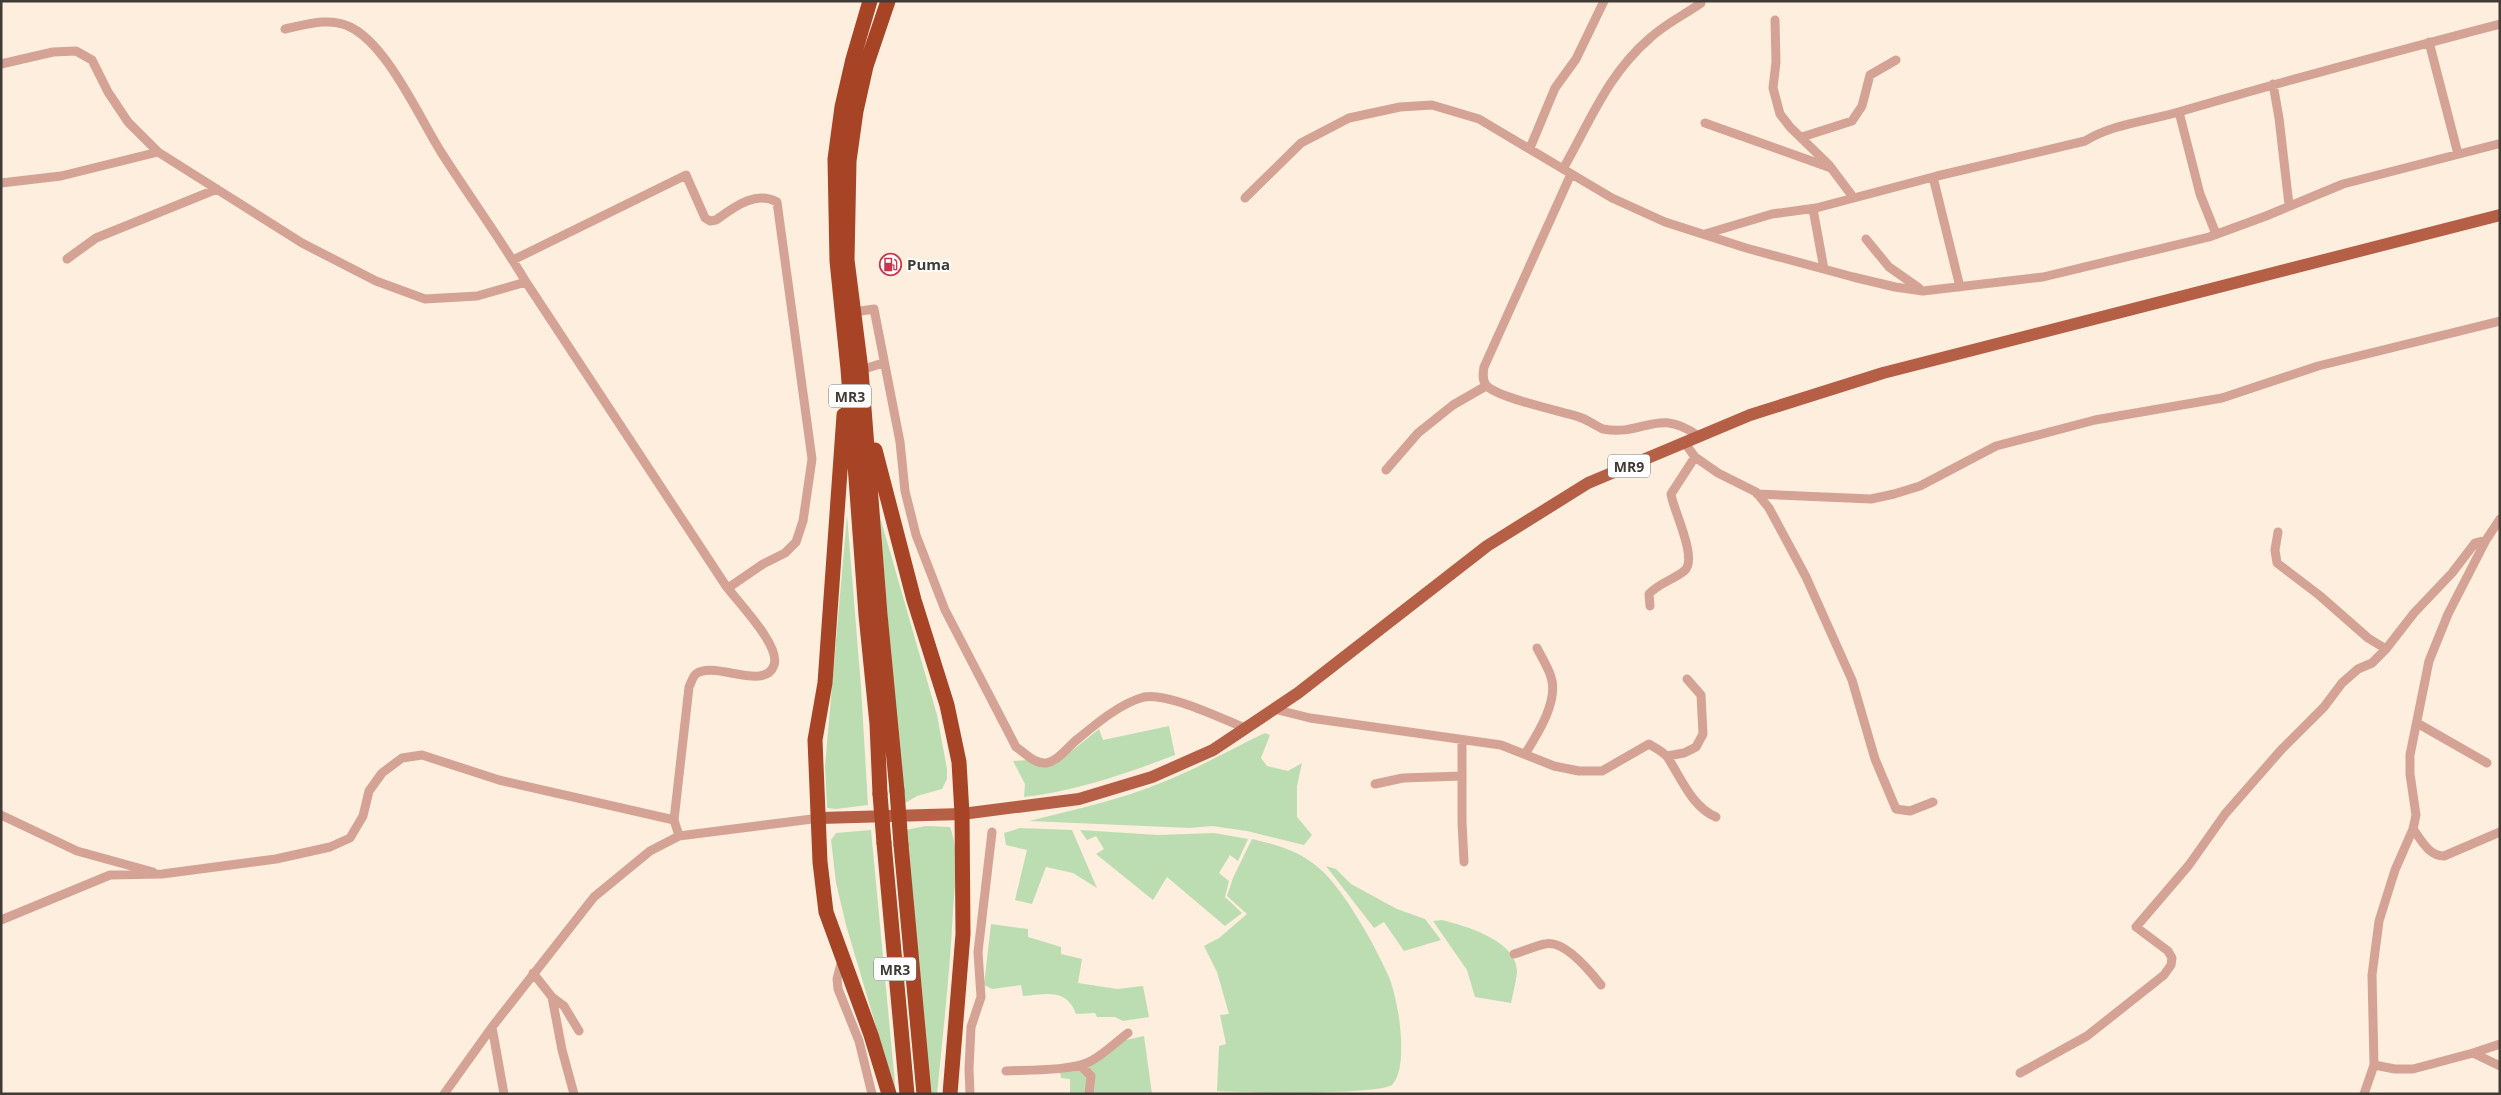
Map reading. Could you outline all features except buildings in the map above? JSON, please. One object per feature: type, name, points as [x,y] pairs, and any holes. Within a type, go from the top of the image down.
[{"type":"highway","name":"MR3","points":[[870,1],[842,106],[835,159],[837,261],[854,369],[897,792],[924,1094]]},
{"type":"highway","name":"MR3","points":[[888,1],[866,66],[856,112],[849,161],[847,260],[854,312],[854,369],[866,615],[877,724],[884,844],[907,1094]]},
{"type":"highway","points":[[854,369],[914,600],[947,705],[958,762],[962,814],[963,934],[950,1094]]},
{"type":"highway","points":[[854,369],[837,491],[833,589],[826,674],[815,740],[820,818],[820,862],[826,912],[889,1094]]},
{"type":"main road","name":"MR9","points":[[820,818],[962,814],[1079,799],[1152,777],[1212,750],[1298,693],[1487,546],[1588,483],[1750,414],[1882,373],[2500,215]]},
{"type":"street","points":[[1530,148],[1556,88],[1576,59],[1604,1]]},
{"type":"street","points":[[1698,436],[1684,426],[1672,422],[1659,422],[1627,430],[1602,428],[1580,417],[1503,395],[1486,386],[1483,378],[1484,367],[1600,98],[1629,59],[1650,37],[1701,3]]},
{"type":"street","points":[[1775,20],[1774,98],[1780,114],[1832,168],[1853,197]]},
{"type":"street","points":[[284,29],[334,22],[348,26],[367,37],[415,103],[440,150],[728,588],[773,648],[775,664],[770,670],[759,676],[707,670],[696,674],[689,686],[674,820],[679,836]]},
{"type":"street","points":[[1704,234],[1772,214],[1813,209],[1853,197],[2085,141],[2101,131],[2179,112],[2272,84],[2500,24]]},
{"type":"street","points":[[2429,42],[2458,154]]},
{"type":"street","points":[[1,64],[52,52],[76,51],[92,60],[108,92],[128,122],[158,152],[310,247],[376,282],[425,299],[478,296],[526,282]]},
{"type":"street","points":[[1802,137],[1852,121],[1862,106],[1870,75],[1877,69],[1896,60]]},
{"type":"street","points":[[2272,84],[2281,127],[2289,205]]},
{"type":"street","points":[[1245,198],[1301,143],[1350,118],[1400,107],[1432,105],[1479,119],[1612,198],[1665,222],[1824,269],[1895,287],[1923,291],[2044,277],[2216,234],[2344,184],[2498,144]]},
{"type":"street","points":[[2179,112],[2202,201],[2216,234]]},
{"type":"street","points":[[1705,123],[1832,168]]},
{"type":"street","points":[[1,183],[61,176],[158,152]]},
{"type":"street","points":[[513,260],[686,175],[705,218],[710,221],[716,220],[745,200],[772,199],[777,202],[812,459],[802,520],[796,542],[784,554],[763,564],[728,588]]},
{"type":"street","points":[[1933,177],[1960,286]]},
{"type":"street","points":[[67,260],[96,238],[217,189]]},
{"type":"street","points":[[1813,209],[1824,269]]},
{"type":"street","points":[[1866,239],[1888,267],[1923,291]]},
{"type":"street","points":[[854,312],[874,309],[883,363],[900,442],[905,491],[916,535],[945,610],[1016,746],[1034,761],[1045,763],[1055,759],[1078,738],[1126,704],[1145,697],[1163,698],[1246,728]]},
{"type":"street","points":[[1757,494],[1871,499],[1894,494],[1920,486],[1996,446],[2095,420],[2222,398],[2318,366],[2500,320]]},
{"type":"street","points":[[854,369],[883,363]]},
{"type":"street","points":[[1386,470],[1418,433],[1453,405],[1486,386]]},
{"type":"street","points":[[1684,442],[1695,457],[1718,473],[1757,494],[1769,508],[1806,577],[1852,680],[1876,759],[1896,809],[1910,811],[1933,802]]},
{"type":"street","points":[[1650,606],[1649,594],[1657,585],[1670,581],[1687,569],[1690,562],[1688,548],[1671,494],[1695,457]]},
{"type":"street","points":[[2364,1094],[2374,1065],[2372,975],[2378,920],[2395,870],[2413,829],[2416,815],[2410,774],[2410,755],[2429,661],[2448,614],[2486,540],[2500,518]]},
{"type":"street","points":[[2278,532],[2275,555],[2277,563],[2319,595],[2368,638],[2386,649]]},
{"type":"street","points":[[2020,1073],[2087,1036],[2164,975],[2172,958],[2168,951],[2136,927],[2189,865],[2225,814],[2286,744],[2324,707],[2350,676],[2372,663],[2386,649],[2414,613],[2452,573],[2474,543],[2486,540]]},
{"type":"street","points":[[1525,754],[1540,732],[1550,704],[1552,679],[1537,648]]},
{"type":"street","points":[[1667,756],[1684,753],[1696,747],[1703,734],[1700,695],[1687,679]]},
{"type":"street","points":[[1274,709],[1310,718],[1501,746],[1554,766],[1579,771],[1602,771],[1649,744],[1667,756],[1676,774],[1706,813],[1716,816]]},
{"type":"street","points":[[2417,723],[2487,763]]},
{"type":"street","points":[[1462,740],[1464,862]]},
{"type":"street","points":[[1,920],[110,875],[162,874],[276,859],[330,847],[350,838],[363,816],[369,791],[382,773],[402,758],[422,755],[500,780],[674,820]]},
{"type":"street","points":[[1375,784],[1402,778],[1462,776]]},
{"type":"street","points":[[1,815],[77,850],[162,874]]},
{"type":"street","points":[[444,1094],[533,973],[594,897],[650,851],[679,836],[820,818]]},
{"type":"street","points":[[2413,829],[2432,854],[2438,856],[2444,856],[2500,832]]},
{"type":"street","points":[[970,1094],[971,1027],[981,997],[978,952],[992,832]]},
{"type":"street","points":[[1514,954],[1546,943],[1555,944],[1588,969],[1601,985]]},
{"type":"street","points":[[843,957],[837,979],[838,989],[859,1041],[872,1094]]},
{"type":"street","points":[[533,973],[552,997],[564,1006],[579,1031]]},
{"type":"street","points":[[552,997],[563,1057],[574,1094]]},
{"type":"street","points":[[492,1027],[504,1094]]},
{"type":"street","points":[[1006,1071],[1059,1069],[1090,1062],[1128,1033]]},
{"type":"street","points":[[2374,1065],[2395,1069],[2413,1069],[2500,1044]]},
{"type":"street","points":[[2473,1053],[2500,1066]]},
{"type":"street","points":[[1080,1065],[1091,1076],[1089,1094]]},
{"type":"green space","points":[[847,515],[861,687],[868,805],[836,809],[827,808],[825,766]]},
{"type":"green space","points":[[880,517],[937,715],[947,769],[947,779],[942,789],[917,796],[902,805]]},
{"type":"green space","points":[[1169,726],[1175,755],[1101,781],[1063,791],[1024,797],[1025,784],[1013,761],[1063,758],[1099,729],[1103,740]]},
{"type":"green space","points":[[1265,733],[1270,735],[1261,758],[1267,766],[1288,771],[1302,763],[1297,786],[1297,817],[1312,835],[1304,845],[1247,831],[1212,826],[1190,828],[1029,821],[1094,805],[1142,790],[1185,773]]},
{"type":"green space","points":[[926,826],[950,827],[956,858],[950,956],[937,1094],[929,1094],[905,830]]},
{"type":"green space","points":[[1020,828],[1072,830],[1097,888],[1073,873],[1046,867],[1032,904],[1015,900],[1027,850],[1006,845],[1004,833]]},
{"type":"green space","points":[[871,830],[896,1094],[846,925],[836,883],[831,840],[836,833]]},
{"type":"green space","points":[[1080,830],[1158,835],[1214,833],[1248,839],[1238,861],[1230,855],[1219,873],[1229,881],[1225,897],[1242,913],[1225,926],[1167,877],[1153,900],[1096,854],[1104,849],[1096,836],[1087,840]]},
{"type":"green space","points":[[1252,839],[1288,849],[1320,869],[1339,890],[1367,934],[1392,985],[1398,1014],[1401,1048],[1400,1063],[1397,1076],[1392,1085],[1381,1088],[1336,1092],[1217,1091],[1219,1046],[1226,1044],[1220,1015],[1229,1014],[1217,972],[1204,946],[1219,938],[1247,914],[1227,896],[1233,878]]},
{"type":"green space","points":[[1326,866],[1336,869],[1351,884],[1397,909],[1425,919],[1441,940],[1404,951],[1384,922],[1374,928]]},
{"type":"green space","points":[[1442,920],[1477,931],[1500,944],[1509,952],[1515,961],[1517,972],[1511,1003],[1475,997],[1467,970],[1433,921]]},
{"type":"green space","points":[[991,924],[1028,929],[1028,937],[1061,947],[1061,954],[1082,959],[1078,983],[1117,989],[1143,986],[1149,1017],[1123,1021],[1115,1017],[1097,1017],[1095,1013],[1076,1014],[1067,1000],[1061,996],[1047,994],[1023,996],[1021,985],[992,989],[984,985]]},
{"type":"green space","points":[[1144,1036],[1152,1094],[1092,1094],[1084,1066],[1126,1040]]},
{"type":"green space","points":[[1078,1068],[1088,1077],[1087,1094],[1070,1094],[1070,1079],[1061,1078],[1060,1073]]},
{"type":"place","name":"Puma","points":[[891,264]]}]
